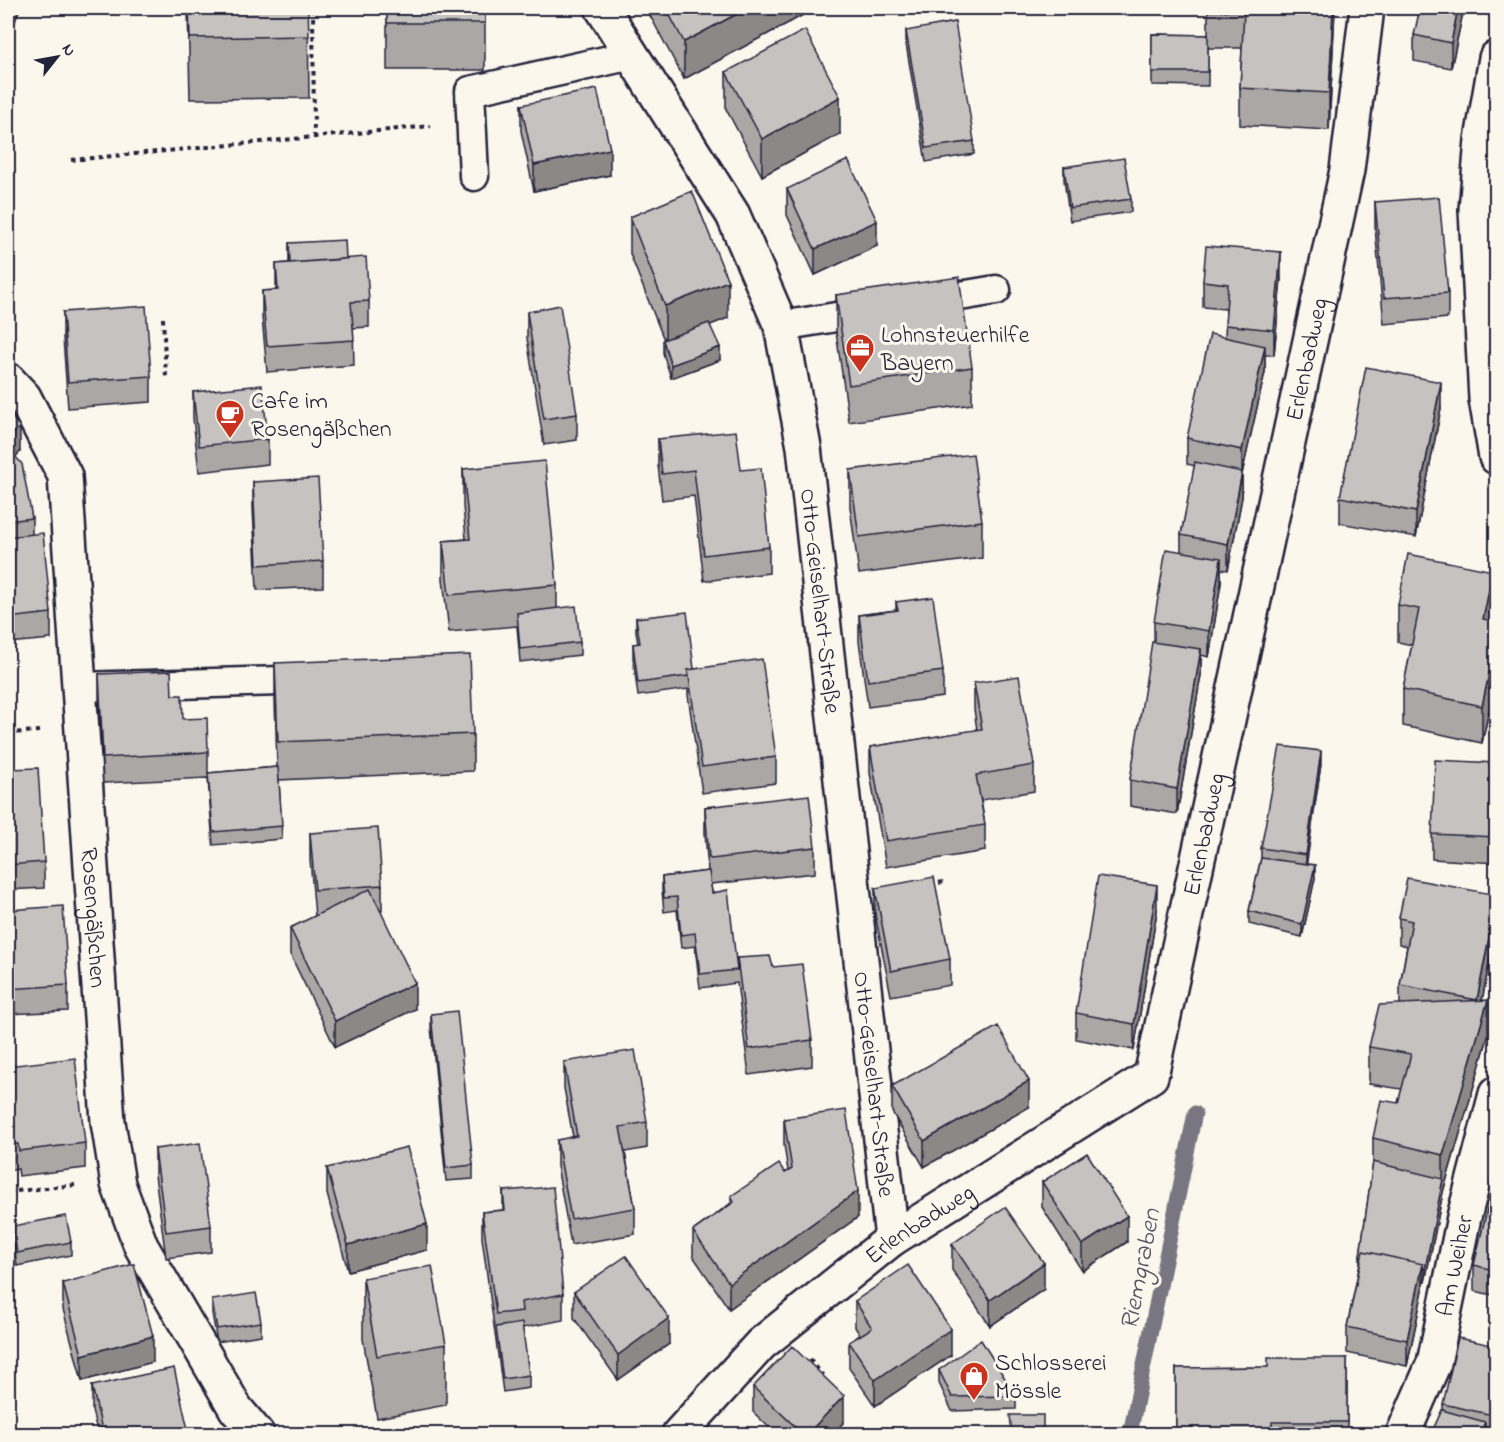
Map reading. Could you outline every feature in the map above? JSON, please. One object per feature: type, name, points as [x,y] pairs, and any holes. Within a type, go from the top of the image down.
[{"type":"street","name":"Otto-Geiselhart-Straße","points":[[602,8],[733,215],[781,326],[804,447],[824,645],[892,1239]]},
{"type":"street","name":"Erlenbadweg","points":[[679,1434],[761,1344],[892,1239],[1151,1076],[1347,170],[1366,8]]},
{"type":"street","points":[[1497,58],[1482,140],[1476,210],[1486,399],[1497,457]]},
{"type":"street","name":"Rosengäßchen","points":[[8,380],[24,397],[65,476],[108,1122],[118,1184],[141,1246],[236,1409],[257,1434]]},
{"type":"street","name":"Am Weiher","points":[[1403,1434],[1434,1363],[1464,1217],[1497,1094]]},
{"type":"lane","points":[[474,176],[470,91],[632,55]]},
{"type":"lane","points":[[781,326],[996,290]]},
{"type":"lane","points":[[80,687],[339,679]]},
{"type":"path","points":[[313,8],[314,135]]},
{"type":"path","points":[[71,160],[425,126]]},
{"type":"path","points":[[163,318],[166,377]]},
{"type":"path","points":[[8,1192],[118,1184]]},
{"type":"building","points":[[189,8],[308,8],[309,36],[190,38]]},
{"type":"building","points":[[387,8],[485,8],[485,23],[387,23]]},
{"type":"building","points":[[666,8],[748,8],[684,42]]},
{"type":"building","points":[[1208,8],[1333,8],[1329,93],[1240,88],[1244,11],[1208,11]]},
{"type":"building","points":[[1420,8],[1458,8],[1451,43],[1414,35]]},
{"type":"building","points":[[955,22],[974,141],[926,148],[906,31]]},
{"type":"building","points":[[805,30],[840,97],[762,139],[726,72]]},
{"type":"building","points":[[1152,34],[1208,35],[1208,72],[1152,72]]},
{"type":"building","points":[[597,89],[610,149],[534,165],[521,105]]},
{"type":"building","points":[[1124,158],[1131,199],[1070,208],[1064,167]]},
{"type":"building","points":[[848,160],[877,221],[815,249],[787,189]]},
{"type":"building","points":[[692,191],[728,281],[665,306],[630,217]]},
{"type":"building","points":[[1439,197],[1448,293],[1384,298],[1375,202]]},
{"type":"building","points":[[345,240],[346,259],[290,263],[289,243]]},
{"type":"building","points":[[1206,246],[1281,252],[1274,330],[1225,325],[1228,284],[1203,281]]},
{"type":"building","points":[[366,257],[369,301],[351,302],[354,340],[267,346],[262,291],[278,290],[276,264]]},
{"type":"building","points":[[959,277],[972,367],[849,385],[836,295]]},
{"type":"building","points":[[560,305],[577,414],[544,419],[527,312]]},
{"type":"building","points":[[146,306],[151,376],[68,382],[63,312]]},
{"type":"building","points":[[709,323],[720,347],[671,365],[663,340]]},
{"type":"building","points":[[1210,334],[1265,346],[1242,450],[1187,438]]},
{"type":"building","points":[[1366,367],[1441,382],[1416,512],[1340,497]]},
{"type":"building","points":[[262,385],[268,439],[199,446],[193,392]]},
{"type":"building","points":[[8,412],[20,427],[8,438]]},
{"type":"building","points":[[736,431],[741,470],[761,468],[769,547],[704,555],[694,470],[662,474],[658,439]]},
{"type":"building","points":[[8,448],[22,464],[32,518],[8,521]]},
{"type":"building","points":[[973,454],[982,521],[859,537],[850,470]]},
{"type":"building","points":[[545,461],[557,585],[449,595],[443,541],[470,539],[463,469]]},
{"type":"building","points":[[1195,462],[1242,472],[1228,544],[1181,535]]},
{"type":"building","points":[[318,478],[323,561],[257,565],[253,482]]},
{"type":"building","points":[[43,533],[51,613],[8,618],[8,537]]},
{"type":"building","points":[[1166,549],[1221,558],[1209,631],[1154,622]]},
{"type":"building","points":[[1408,554],[1493,571],[1483,619],[1497,622],[1497,637],[1482,706],[1403,689],[1419,609],[1398,605]]},
{"type":"building","points":[[933,597],[943,671],[868,681],[859,615],[898,610],[896,602]]},
{"type":"building","points":[[576,606],[580,642],[520,649],[517,613]]},
{"type":"building","points":[[687,612],[694,669],[688,670],[688,676],[638,683],[633,644],[640,643],[636,618]]},
{"type":"building","points":[[1152,642],[1201,649],[1177,789],[1130,780]]},
{"type":"building","points":[[470,655],[473,734],[278,742],[275,663]]},
{"type":"building","points":[[762,659],[776,757],[702,767],[688,670]]},
{"type":"building","points":[[171,671],[172,695],[182,695],[183,719],[207,718],[208,752],[103,758],[99,674]]},
{"type":"building","points":[[1019,676],[1034,765],[976,775],[985,825],[886,841],[870,747],[982,729],[974,683]]},
{"type":"building","points":[[1280,746],[1321,751],[1306,855],[1261,848]]},
{"type":"building","points":[[1435,760],[1497,763],[1497,837],[1432,834]]},
{"type":"building","points":[[278,767],[282,826],[213,832],[208,773]]},
{"type":"building","points":[[38,768],[44,862],[8,865],[8,769]]},
{"type":"building","points":[[809,795],[815,847],[709,858],[705,807]]},
{"type":"building","points":[[378,828],[382,885],[315,890],[310,833]]},
{"type":"building","points":[[1261,858],[1315,865],[1302,924],[1249,911]]},
{"type":"building","points":[[709,871],[712,893],[728,890],[737,970],[700,974],[695,933],[681,935],[677,897],[664,898],[662,877]]},
{"type":"building","points":[[1098,876],[1157,885],[1134,1024],[1076,1013]]},
{"type":"building","points":[[934,877],[950,959],[891,971],[875,888]]},
{"type":"building","points":[[1407,878],[1497,895],[1477,1000],[1400,985],[1412,921],[1399,918]]},
{"type":"building","points":[[370,889],[415,983],[335,1021],[290,928]]},
{"type":"building","points":[[63,906],[68,985],[8,989],[8,910]]},
{"type":"building","points":[[770,956],[773,967],[802,964],[812,1040],[749,1049],[737,958]]},
{"type":"building","points":[[1488,1000],[1443,1155],[1373,1138],[1381,1100],[1398,1103],[1411,1054],[1369,1047],[1379,1005]]},
{"type":"building","points":[[457,1011],[473,1165],[446,1168],[431,1014]]},
{"type":"building","points":[[998,1026],[1029,1081],[924,1141],[892,1086]]},
{"type":"building","points":[[635,1050],[647,1122],[620,1127],[635,1208],[571,1219],[557,1140],[577,1136],[564,1062]]},
{"type":"building","points":[[75,1058],[85,1143],[19,1151],[18,1144],[8,1145],[8,1066]]},
{"type":"building","points":[[846,1110],[858,1191],[729,1283],[693,1231],[734,1202],[731,1196],[779,1164],[785,1173],[792,1169],[784,1119]]},
{"type":"building","points":[[200,1143],[211,1226],[166,1232],[155,1149]]},
{"type":"building","points":[[407,1147],[427,1224],[348,1245],[327,1168]]},
{"type":"building","points":[[1087,1153],[1127,1216],[1082,1245],[1042,1182]]},
{"type":"building","points":[[1373,1162],[1443,1179],[1425,1269],[1423,1264],[1363,1251],[1360,1256]]},
{"type":"building","points":[[1497,1167],[1497,1271],[1474,1265]]},
{"type":"building","points":[[553,1187],[563,1294],[521,1302],[522,1311],[496,1314],[482,1212],[505,1210],[503,1191]]},
{"type":"building","points":[[1005,1207],[1044,1263],[990,1300],[952,1244]]},
{"type":"building","points":[[66,1216],[71,1242],[17,1253],[13,1226]]},
{"type":"building","points":[[1363,1251],[1423,1264],[1407,1340],[1347,1327]]},
{"type":"building","points":[[626,1256],[669,1318],[618,1355],[574,1292]]},
{"type":"building","points":[[134,1264],[153,1336],[82,1355],[63,1283]]},
{"type":"building","points":[[908,1265],[951,1329],[875,1380],[849,1342],[872,1328],[855,1301]]},
{"type":"building","points":[[432,1266],[446,1344],[377,1356],[363,1278]]},
{"type":"building","points":[[256,1293],[261,1322],[217,1329],[212,1300]]},
{"type":"building","points":[[522,1323],[529,1375],[503,1379],[496,1327]]},
{"type":"building","points":[[1458,1338],[1497,1346],[1497,1416],[1443,1404]]},
{"type":"building","points":[[981,1340],[1016,1396],[952,1397],[939,1370]]},
{"type":"building","points":[[792,1346],[844,1396],[807,1434],[803,1434],[753,1387]]},
{"type":"building","points":[[1268,1358],[1347,1358],[1347,1422],[1272,1422],[1272,1433],[1176,1433],[1176,1368],[1268,1367]]},
{"type":"building","points":[[174,1368],[189,1434],[103,1434],[92,1386]]},
{"type":"building","points":[[1442,1410],[1485,1422],[1480,1434],[1431,1434]]},
{"type":"building","points":[[1010,1415],[1043,1415],[1043,1434],[1012,1434]]},
{"type":"waterway","name":"Riemgraben","points":[[1130,1434],[1195,1113]]},
{"type":"place","name":"Lohnsteuerhilfe Bayern","points":[[860,374]]},
{"type":"place","name":"Cafe im Rosengäßchen","points":[[230,440]]},
{"type":"place","name":"Schlosserei Mössle","points":[[974,1402]]}]
